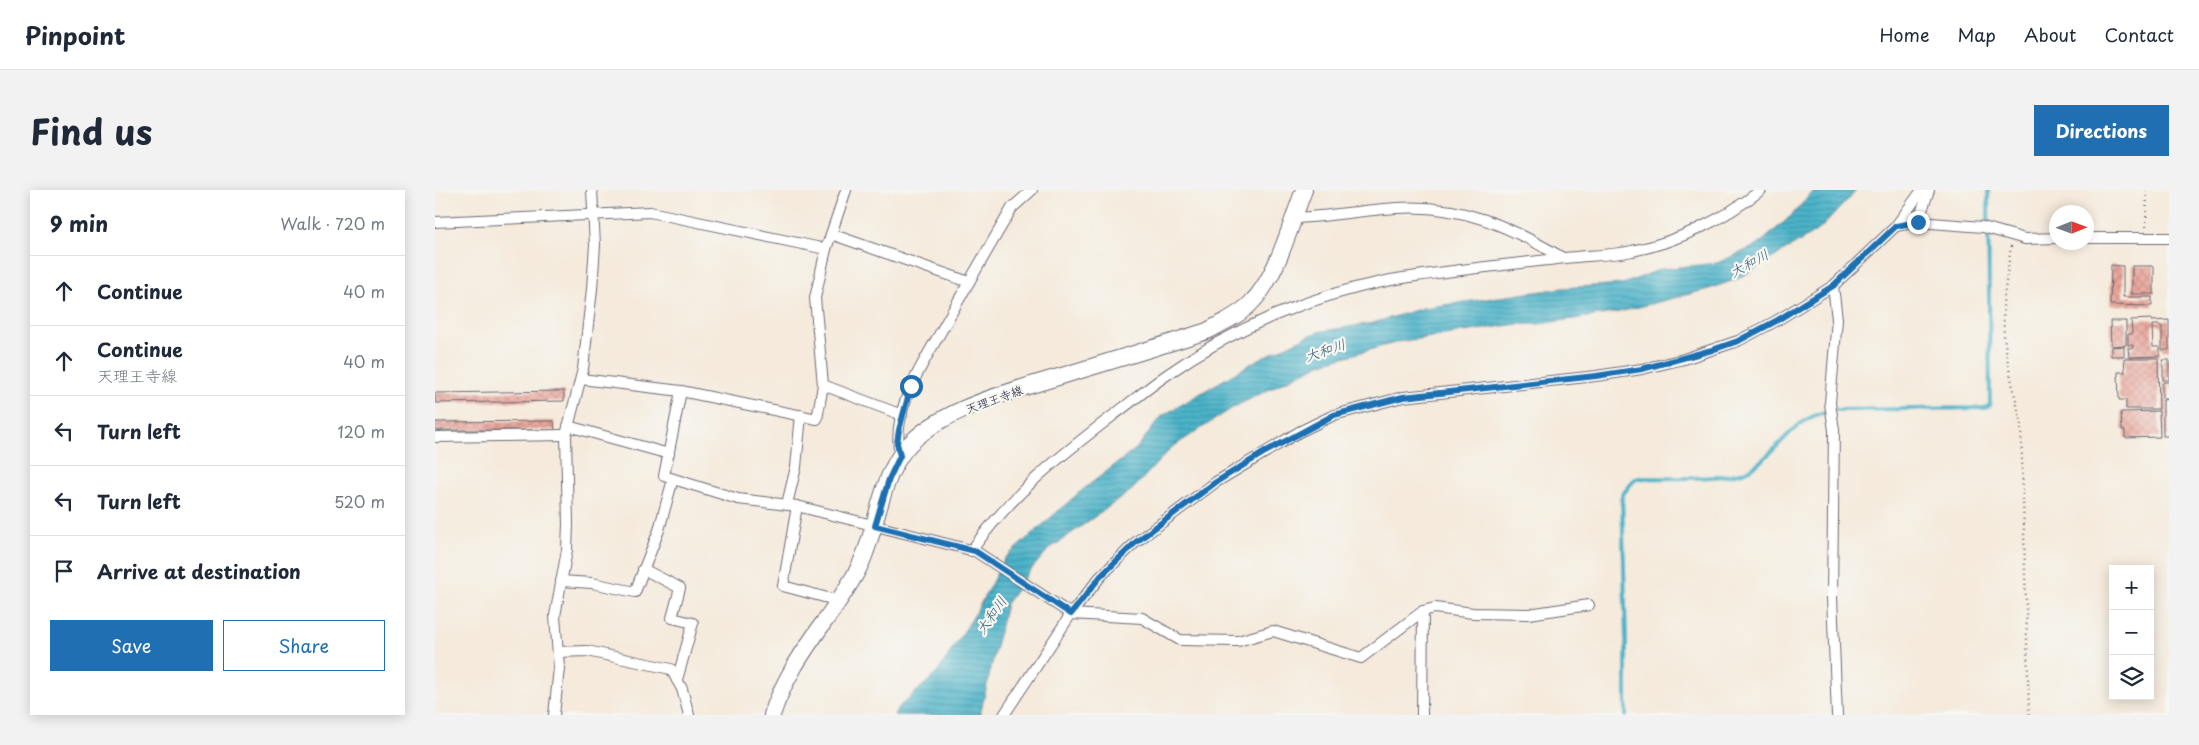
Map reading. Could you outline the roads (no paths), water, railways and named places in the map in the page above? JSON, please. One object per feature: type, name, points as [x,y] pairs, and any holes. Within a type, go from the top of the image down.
[{"type":"main road","name":"天理王寺線","points":[[772,715],[792,670],[861,564],[889,479],[900,456],[917,438],[935,424],[983,400],[1207,331],[1233,318],[1250,304],[1263,287],[1274,267],[1304,190]]},
{"type":"street","points":[[554,715],[559,668],[555,616],[567,550],[567,430],[581,379],[594,265],[592,190]]},
{"type":"street","points":[[581,379],[681,391],[817,419],[823,385],[815,298],[826,249],[846,190]]},
{"type":"street","points":[[900,456],[897,443],[902,415],[911,386],[1013,208],[1032,190]]},
{"type":"street","points":[[973,551],[1013,499],[1048,465],[1169,373],[1250,327],[1294,307],[1341,292],[1391,280],[1563,258],[1631,252],[1661,244],[1723,216],[1761,190]]},
{"type":"street","points":[[1005,715],[1070,613],[1100,577],[1136,542],[1216,482],[1299,432],[1334,415],[1403,397],[1596,376],[1684,359],[1738,341],[1776,321],[1833,286],[1896,226],[1922,190]]},
{"type":"street","points":[[1918,222],[1929,190]]},
{"type":"street","points":[[1293,218],[1321,217],[1398,208],[1436,209],[1466,213],[1497,222],[1563,258]]},
{"type":"street","points":[[435,222],[650,212],[668,214],[826,249]]},
{"type":"street","points":[[1896,226],[1918,222],[1983,227],[2012,237],[2049,238]]},
{"type":"street","points":[[831,234],[969,282]]},
{"type":"street","points":[[2094,238],[2147,236],[2169,238]]},
{"type":"street","points":[[1833,286],[1837,319],[1830,402],[1834,430],[1831,597],[1837,715]]},
{"type":"street","points":[[823,385],[902,415]]},
{"type":"street","points":[[681,391],[664,476],[738,499],[792,505],[973,551],[1070,613],[1142,618],[1180,640],[1238,640],[1273,631],[1361,658],[1423,610],[1435,608],[1473,613],[1529,614],[1589,605]]},
{"type":"street","points":[[801,415],[783,586],[839,600]]},
{"type":"street","points":[[435,437],[567,430],[669,454]]},
{"type":"street","points":[[561,581],[600,584],[635,592],[659,530],[673,479]]},
{"type":"street","points":[[643,570],[680,588],[672,618],[693,623],[677,680]]},
{"type":"street","points":[[1422,715],[1423,610]]},
{"type":"street","points":[[558,652],[587,651],[671,669],[682,689],[689,715]]},
{"type":"water","name":"大和川","points":[[1816,190],[1857,190],[1820,229],[1740,278],[1709,289],[1615,313],[1538,324],[1517,324],[1398,342],[1322,363],[1234,407],[1171,448],[1132,490],[1048,550],[1029,572],[1006,604],[980,715],[894,715],[898,708],[937,673],[975,614],[1005,558],[1081,491],[1136,449],[1162,416],[1259,359],[1317,332],[1373,323],[1423,308],[1563,288],[1623,284],[1661,269],[1717,263],[1758,245],[1792,215]]},
{"type":"waterway","points":[[1626,715],[1622,495],[1636,478],[1712,477],[1740,473],[1750,469],[1797,427],[1818,414],[1833,410],[1984,408],[1990,405],[1988,190]]}]
